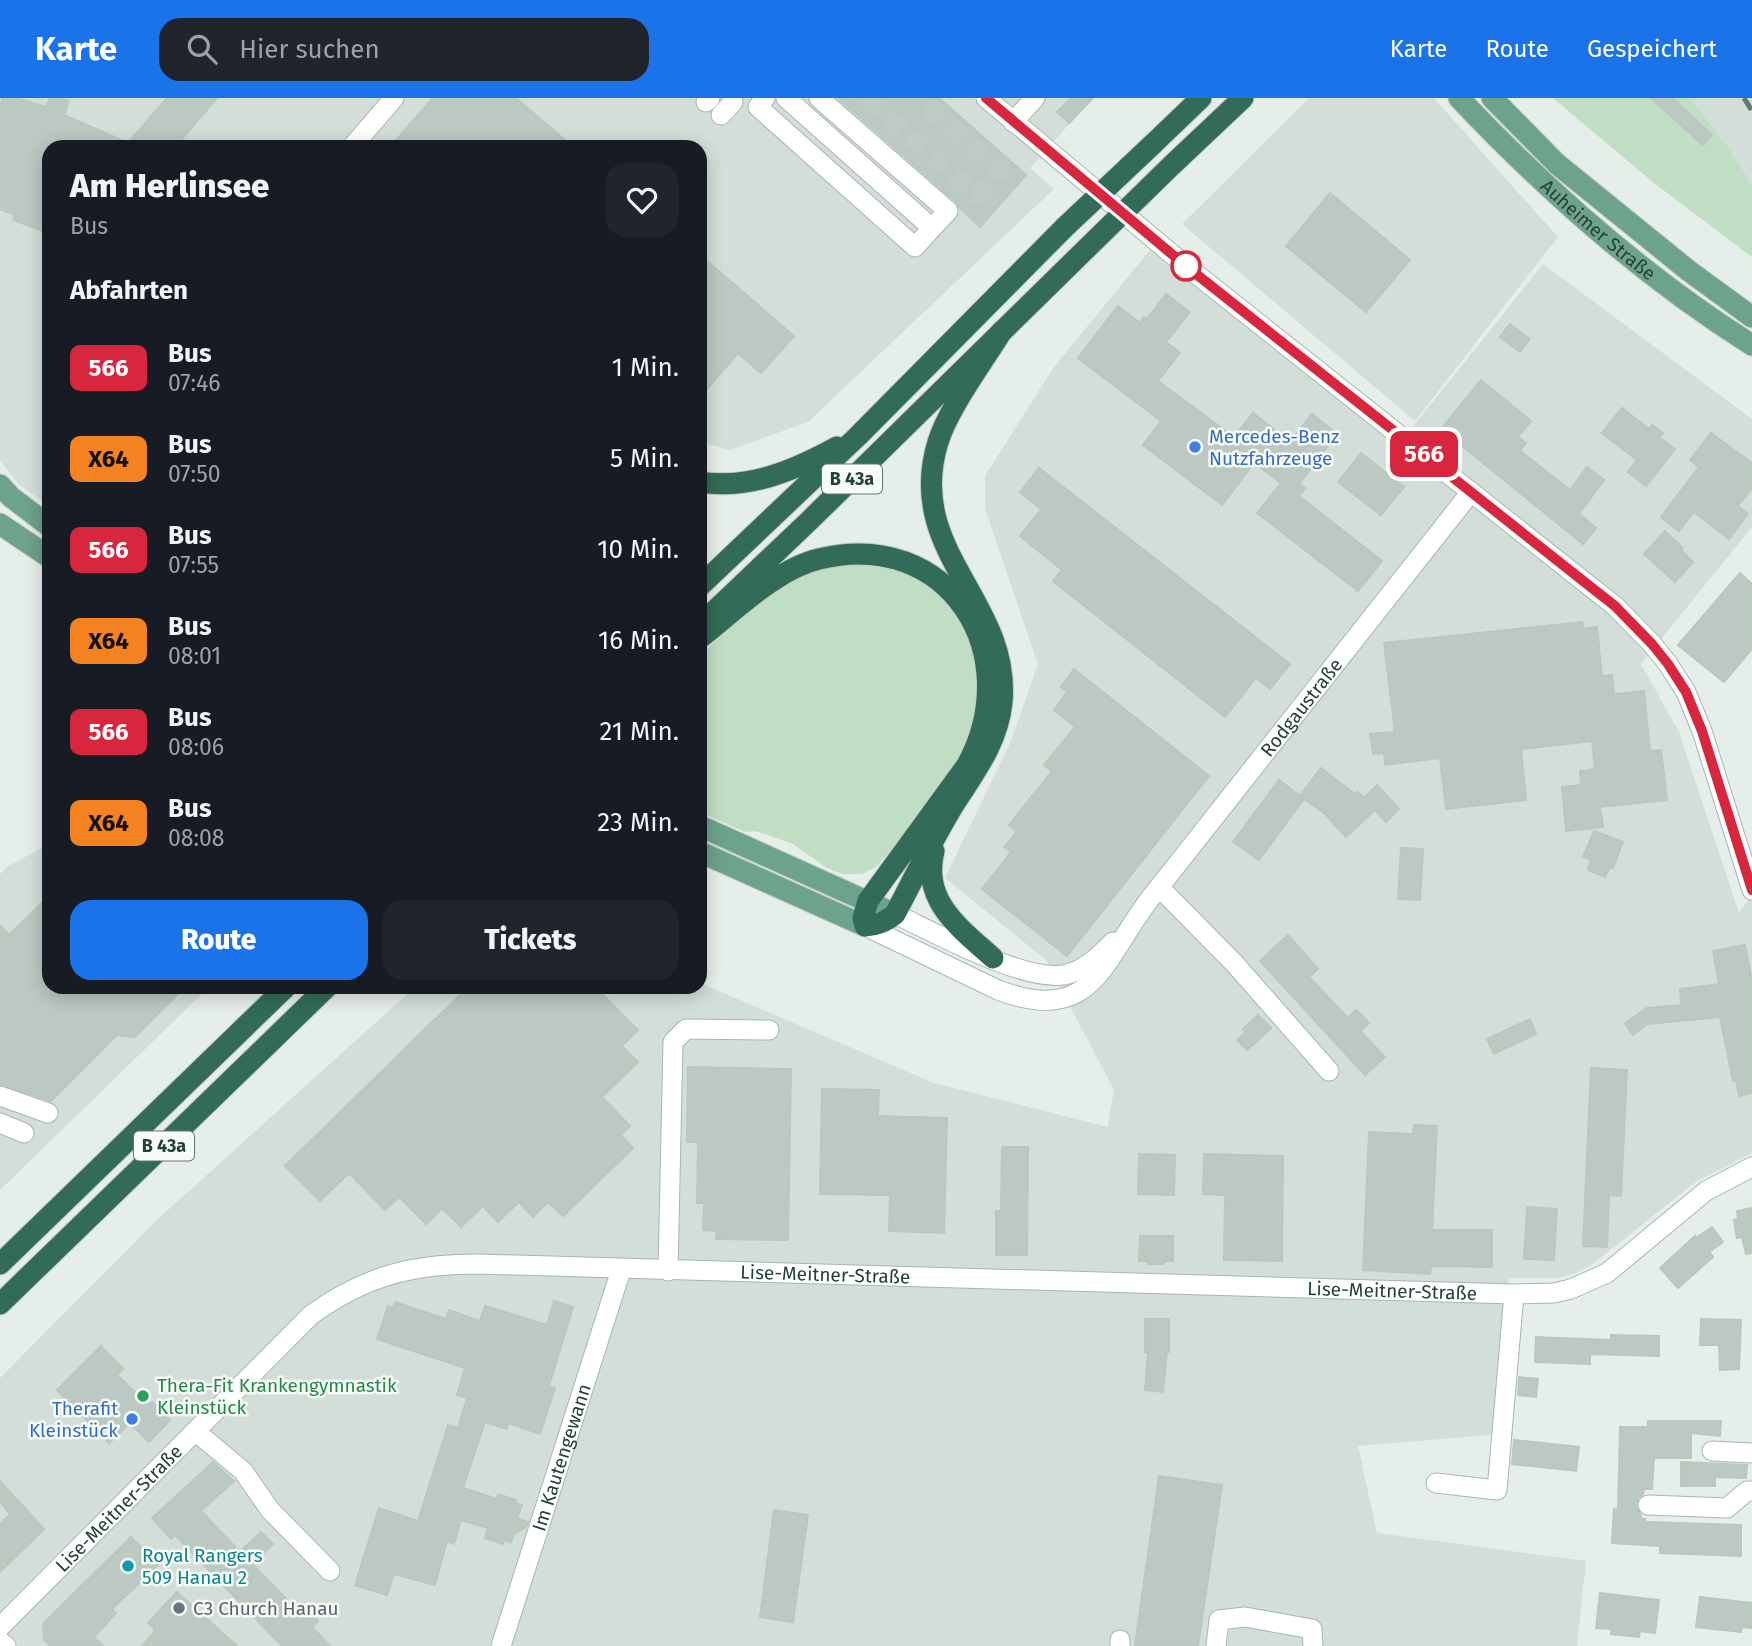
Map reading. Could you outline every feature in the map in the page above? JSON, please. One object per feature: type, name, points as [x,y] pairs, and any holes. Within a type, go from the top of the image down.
[{"type":"highway","name":"B 43a","points":[[707,579],[858,436],[1065,226],[1201,98]]},
{"type":"highway","name":"B 43a","points":[[707,618],[1243,98]]},
{"type":"highway","points":[[707,633],[772,582],[795,568],[817,559],[842,555],[891,558],[916,566],[944,585],[971,617],[984,651],[989,689],[985,723],[979,744],[967,765],[867,901],[863,918],[865,926],[879,925],[895,914],[940,829],[979,768],[999,722],[1003,686],[998,648],[989,625],[941,538],[934,507],[934,460],[938,440],[948,418],[1002,331]]},
{"type":"highway","points":[[707,483],[727,484],[771,477],[820,457],[858,436]]},
{"type":"highway","points":[[940,829],[931,873],[936,898],[954,923],[993,958]]},
{"type":"highway","name":"B 43a","points":[[0,1264],[279,994]]},
{"type":"highway","name":"B 43a","points":[[0,1304],[320,994]]},
{"type":"main road","name":"Auheimer Straße","points":[[1459,98],[1542,181],[1601,231],[1674,291],[1752,345]]},
{"type":"main road","name":"Auheimer Straße","points":[[1492,98],[1557,164],[1689,271],[1752,317]]},
{"type":"main road","points":[[0,485],[42,520]]},
{"type":"main road","points":[[0,524],[42,552]]},
{"type":"main road","name":"Rodgaustraße","points":[[707,829],[895,914]]},
{"type":"main road","name":"Rodgaustraße","points":[[707,855],[865,926]]},
{"type":"street","points":[[358,140],[394,98]]},
{"type":"street","points":[[765,98],[758,107],[915,247],[948,211],[819,98]]},
{"type":"street","points":[[786,98],[932,228]]},
{"type":"street","points":[[986,98],[1186,266],[1615,606],[1652,644],[1676,676],[1692,707],[1752,890]]},
{"type":"street","points":[[1013,122],[1035,98]]},
{"type":"street","name":"Rodgaustraße","points":[[865,926],[1020,999],[1042,1002],[1064,1000],[1082,991],[1096,979],[1133,921],[1159,887],[1471,492]]},
{"type":"street","points":[[1159,887],[1234,963],[1329,1071]]},
{"type":"street","name":"Rodgaustraße","points":[[895,914],[993,958],[1041,975],[1070,973],[1083,967],[1101,954],[1133,921]]},
{"type":"street","points":[[668,1271],[673,1042],[685,1029],[769,1030]]},
{"type":"street","points":[[0,1096],[48,1113]]},
{"type":"street","points":[[0,1124],[24,1133]]},
{"type":"street","name":"Lise-Meitner-Straße","points":[[0,1627],[311,1315],[335,1298],[387,1275],[442,1264],[1554,1293],[1571,1289],[1607,1273],[1706,1191],[1752,1167]]},
{"type":"street","name":"Im Kautengewann","points":[[501,1646],[621,1270]]},
{"type":"street","points":[[1436,1483],[1497,1490],[1514,1294]]},
{"type":"street","points":[[195,1432],[243,1471],[270,1510],[330,1571]]},
{"type":"street","points":[[1712,1451],[1752,1453]]},
{"type":"street","points":[[1648,1505],[1727,1508],[1747,1491],[1752,1491]]},
{"type":"street","points":[[1216,1646],[1219,1620],[1245,1617],[1312,1629],[1313,1646]]},
{"type":"street","points":[[0,1641],[6,1646]]},
{"type":"shaded area","points":[[0,98],[1093,98],[1030,168],[1054,189],[808,422],[730,450],[707,444],[707,140],[42,140],[42,500],[20,486],[0,460]]},
{"type":"shaded area","points":[[1309,98],[1434,98],[1558,237],[1415,421],[1182,224]]},
{"type":"shaded area","points":[[1690,98],[1752,98],[1752,184],[1726,144]]},
{"type":"shaded area","points":[[1150,250],[1398,445],[1543,264],[1752,419],[1752,527],[1641,664],[1679,732],[1739,913],[1752,894],[1752,1153],[1697,1181],[1593,1264],[1559,1278],[1509,1278],[1492,1435],[1358,1446],[1377,1533],[1586,1561],[1577,1646],[0,1646],[0,1378],[158,1219],[407,994],[707,994],[707,986],[934,1083],[1108,1127],[1114,1090],[1046,960],[945,878],[1011,741],[1038,664],[985,509],[985,476],[1054,367]]},
{"type":"shaded area","points":[[42,848],[42,994],[202,994],[0,1190],[0,874],[8,866]]},
{"type":"green space","points":[[1553,98],[1690,98],[1726,144],[1752,184],[1752,257],[1654,183]]},
{"type":"green space","points":[[845,558],[913,572],[955,605],[979,650],[974,743],[896,846],[877,866],[862,874],[842,874],[827,868],[793,844],[756,831],[745,832],[707,815],[707,649],[774,584]]},
{"type":"building","points":[[3,98],[17,98],[46,107],[50,98],[60,98],[69,101],[64,115],[121,140],[42,140],[42,230],[13,220],[15,215],[0,209],[0,106]]},
{"type":"building","points":[[167,98],[217,98],[181,140],[131,140]]},
{"type":"building","points":[[433,98],[516,98],[565,140],[396,140]]},
{"type":"building","points":[[838,98],[939,98],[1026,175],[980,227],[956,202]]},
{"type":"building","points":[[1071,98],[1093,98],[1069,123],[1057,112]]},
{"type":"building","points":[[1651,98],[1672,98],[1712,135],[1703,145]]},
{"type":"building","points":[[1330,193],[1410,260],[1366,312],[1286,246]]},
{"type":"building","points":[[707,261],[794,336],[761,373],[738,353],[707,389]]},
{"type":"building","points":[[1166,294],[1190,312],[1166,342],[1180,353],[1158,381],[1234,437],[1253,413],[1290,442],[1312,414],[1337,434],[1299,484],[1305,488],[1299,496],[1382,561],[1358,591],[1257,513],[1281,483],[1254,463],[1222,505],[1143,445],[1161,421],[1078,358],[1118,306],[1140,323],[1144,317],[1147,319]]},
{"type":"building","points":[[1510,324],[1530,339],[1520,352],[1500,337]]},
{"type":"building","points":[[1481,380],[1531,421],[1518,437],[1526,443],[1520,451],[1570,490],[1587,467],[1604,480],[1579,514],[1596,528],[1583,544],[1441,429]]},
{"type":"building","points":[[1622,408],[1649,429],[1652,425],[1663,433],[1659,437],[1675,449],[1646,486],[1628,472],[1637,460],[1602,433]]},
{"type":"building","points":[[1711,433],[1752,463],[1752,488],[1738,506],[1748,514],[1729,539],[1694,512],[1679,531],[1661,517],[1699,467],[1690,460]]},
{"type":"building","points":[[1361,453],[1404,487],[1381,515],[1338,482]]},
{"type":"building","points":[[1039,468],[1290,664],[1270,689],[1256,678],[1225,717],[1053,581],[1062,570],[1020,536],[1041,509],[1020,492]]},
{"type":"building","points":[[1665,531],[1693,562],[1675,582],[1644,554]]},
{"type":"building","points":[[1740,573],[1752,584],[1752,649],[1724,682],[1678,645]]},
{"type":"building","points":[[1582,622],[1583,629],[1597,627],[1602,676],[1612,675],[1614,694],[1644,691],[1650,751],[1661,750],[1667,800],[1600,807],[1603,827],[1566,831],[1562,787],[1581,785],[1580,771],[1595,769],[1592,741],[1521,749],[1526,800],[1446,809],[1440,758],[1385,765],[1384,753],[1373,754],[1370,734],[1395,732],[1384,643]]},
{"type":"building","points":[[1074,669],[1209,776],[1067,956],[982,889],[1011,852],[1004,847],[1017,832],[1009,825],[1052,771],[1044,765],[1075,727],[1054,710],[1067,692],[1061,687]]},
{"type":"building","points":[[1321,768],[1364,798],[1377,785],[1399,809],[1386,822],[1375,810],[1346,837],[1324,813],[1300,796]]},
{"type":"building","points":[[1279,780],[1304,799],[1259,860],[1233,842]]},
{"type":"building","points":[[1594,831],[1623,842],[1613,868],[1610,867],[1605,877],[1588,870],[1591,860],[1583,857]]},
{"type":"building","points":[[1401,848],[1423,849],[1420,900],[1398,899]]},
{"type":"building","points":[[42,903],[42,994],[178,994],[135,1037],[117,1035],[51,1101],[0,1084],[0,926],[9,935]]},
{"type":"building","points":[[1288,935],[1318,969],[1309,977],[1348,1018],[1356,1010],[1369,1023],[1360,1031],[1385,1057],[1365,1075],[1260,961]]},
{"type":"building","points":[[1745,945],[1752,981],[1752,1093],[1739,1096],[1736,1080],[1733,1081],[1720,1017],[1647,1024],[1633,1035],[1625,1023],[1647,1008],[1681,1005],[1680,989],[1719,984],[1713,951]]},
{"type":"building","points":[[461,994],[602,994],[638,1030],[622,1046],[638,1062],[602,1097],[630,1126],[621,1135],[633,1148],[563,1216],[548,1202],[533,1217],[519,1202],[498,1222],[483,1206],[461,1227],[442,1208],[426,1224],[399,1197],[385,1210],[349,1173],[320,1201],[285,1166]]},
{"type":"building","points":[[1258,1015],[1271,1028],[1247,1050],[1237,1040],[1246,1032],[1243,1029]]},
{"type":"building","points":[[1530,1019],[1536,1034],[1494,1054],[1487,1039]]},
{"type":"building","points":[[688,1067],[791,1069],[788,1240],[716,1239],[717,1231],[703,1230],[704,1203],[697,1203],[698,1142],[687,1142]]},
{"type":"building","points":[[1591,1068],[1627,1070],[1621,1196],[1609,1195],[1607,1247],[1583,1246]]},
{"type":"building","points":[[822,1089],[879,1090],[878,1116],[947,1118],[944,1233],[889,1231],[890,1195],[820,1194]]},
{"type":"building","points":[[1414,1125],[1437,1126],[1432,1230],[1492,1230],[1492,1267],[1431,1266],[1430,1274],[1363,1270],[1369,1132],[1413,1134]]},
{"type":"building","points":[[1002,1147],[1028,1147],[1027,1255],[996,1255],[996,1211],[1001,1211]]},
{"type":"building","points":[[1139,1154],[1175,1155],[1174,1195],[1138,1194]]},
{"type":"building","points":[[1204,1154],[1283,1156],[1282,1261],[1224,1260],[1225,1195],[1203,1194]]},
{"type":"building","points":[[1527,1207],[1557,1209],[1554,1260],[1524,1259]]},
{"type":"building","points":[[1752,1208],[1752,1253],[1746,1254],[1742,1237],[1737,1238],[1734,1220],[1738,1219],[1737,1211]]},
{"type":"building","points":[[1712,1227],[1723,1242],[1709,1252],[1713,1257],[1678,1288],[1660,1268],[1695,1236],[1696,1238]]},
{"type":"building","points":[[1140,1236],[1173,1236],[1173,1261],[1148,1264],[1149,1261],[1139,1261]]},
{"type":"building","points":[[554,1301],[573,1307],[549,1386],[555,1388],[540,1434],[508,1423],[507,1429],[485,1422],[463,1488],[497,1499],[498,1494],[516,1500],[515,1503],[522,1505],[517,1519],[528,1522],[526,1527],[514,1534],[511,1542],[504,1540],[503,1544],[485,1538],[488,1528],[461,1520],[454,1544],[447,1541],[435,1585],[394,1574],[387,1595],[355,1585],[379,1508],[418,1521],[448,1425],[458,1428],[467,1398],[457,1395],[465,1368],[377,1339],[388,1306],[393,1308],[395,1302],[446,1319],[449,1310],[480,1321],[485,1306],[547,1325]]},
{"type":"building","points":[[1145,1319],[1169,1319],[1169,1352],[1163,1392],[1145,1390],[1148,1352],[1145,1352]]},
{"type":"building","points":[[1701,1319],[1741,1320],[1739,1369],[1720,1370],[1719,1345],[1700,1345]]},
{"type":"building","points":[[1611,1335],[1659,1336],[1659,1356],[1590,1354],[1590,1364],[1535,1362],[1536,1337],[1611,1340]]},
{"type":"building","points":[[101,1346],[123,1369],[117,1375],[148,1405],[152,1402],[170,1420],[149,1442],[130,1423],[109,1443],[57,1390]]},
{"type":"building","points":[[1519,1377],[1538,1379],[1536,1397],[1518,1395]]},
{"type":"building","points":[[1648,1421],[1721,1421],[1720,1436],[1691,1433],[1691,1458],[1654,1458],[1652,1489],[1644,1489],[1636,1504],[1642,1519],[1645,1519],[1645,1522],[1741,1525],[1741,1556],[1660,1553],[1660,1546],[1612,1543],[1614,1509],[1618,1510],[1620,1427],[1648,1427]]},
{"type":"building","points":[[1514,1440],[1579,1447],[1576,1471],[1512,1464]]},
{"type":"building","points":[[213,1462],[234,1481],[201,1511],[240,1552],[261,1532],[273,1544],[252,1564],[303,1616],[308,1610],[318,1621],[312,1627],[330,1646],[282,1646],[175,1535],[171,1539],[152,1518]]},
{"type":"building","points":[[1681,1462],[1747,1465],[1746,1478],[1715,1477],[1715,1486],[1681,1486]]},
{"type":"building","points":[[1159,1476],[1222,1485],[1198,1646],[1135,1646]]},
{"type":"building","points":[[0,1481],[44,1529],[0,1572],[0,1524],[10,1514],[0,1502]]},
{"type":"building","points":[[774,1510],[808,1515],[793,1622],[760,1617]]},
{"type":"building","points":[[131,1537],[158,1565],[112,1609],[116,1613],[94,1637],[103,1646],[50,1646],[44,1640],[43,1624]]},
{"type":"building","name":"C3 Church Hanau","points":[[177,1592],[237,1646],[142,1646],[156,1630],[148,1623]]},
{"type":"building","points":[[1600,1593],[1659,1600],[1655,1633],[1640,1631],[1639,1637],[1611,1634],[1612,1629],[1596,1628]]},
{"type":"building","points":[[1700,1597],[1752,1603],[1752,1628],[1742,1627],[1741,1632],[1696,1627]]},
{"type":"tunnel","points":[[866,98],[977,196],[1000,171],[917,98]]},
{"type":"railway","points":[[1744,98],[1752,111]]},
{"type":"bus line","name":"566","points":[[986,98],[1186,266],[1633,623],[1668,664],[1686,692],[1702,731],[1752,890]]},
{"type":"place","name":"Mercedes-Benz Nutzfahrzeuge","points":[[1195,447]]},
{"type":"place","name":"Thera-Fit Krankengymnastik Kleinstück","points":[[143,1396]]},
{"type":"place","name":"Therafit Kleinstück","points":[[132,1419]]},
{"type":"place","name":"Royal Rangers 509 Hanau 2","points":[[128,1566]]},
{"type":"place","name":"C3 Church Hanau","points":[[179,1608]]}]
